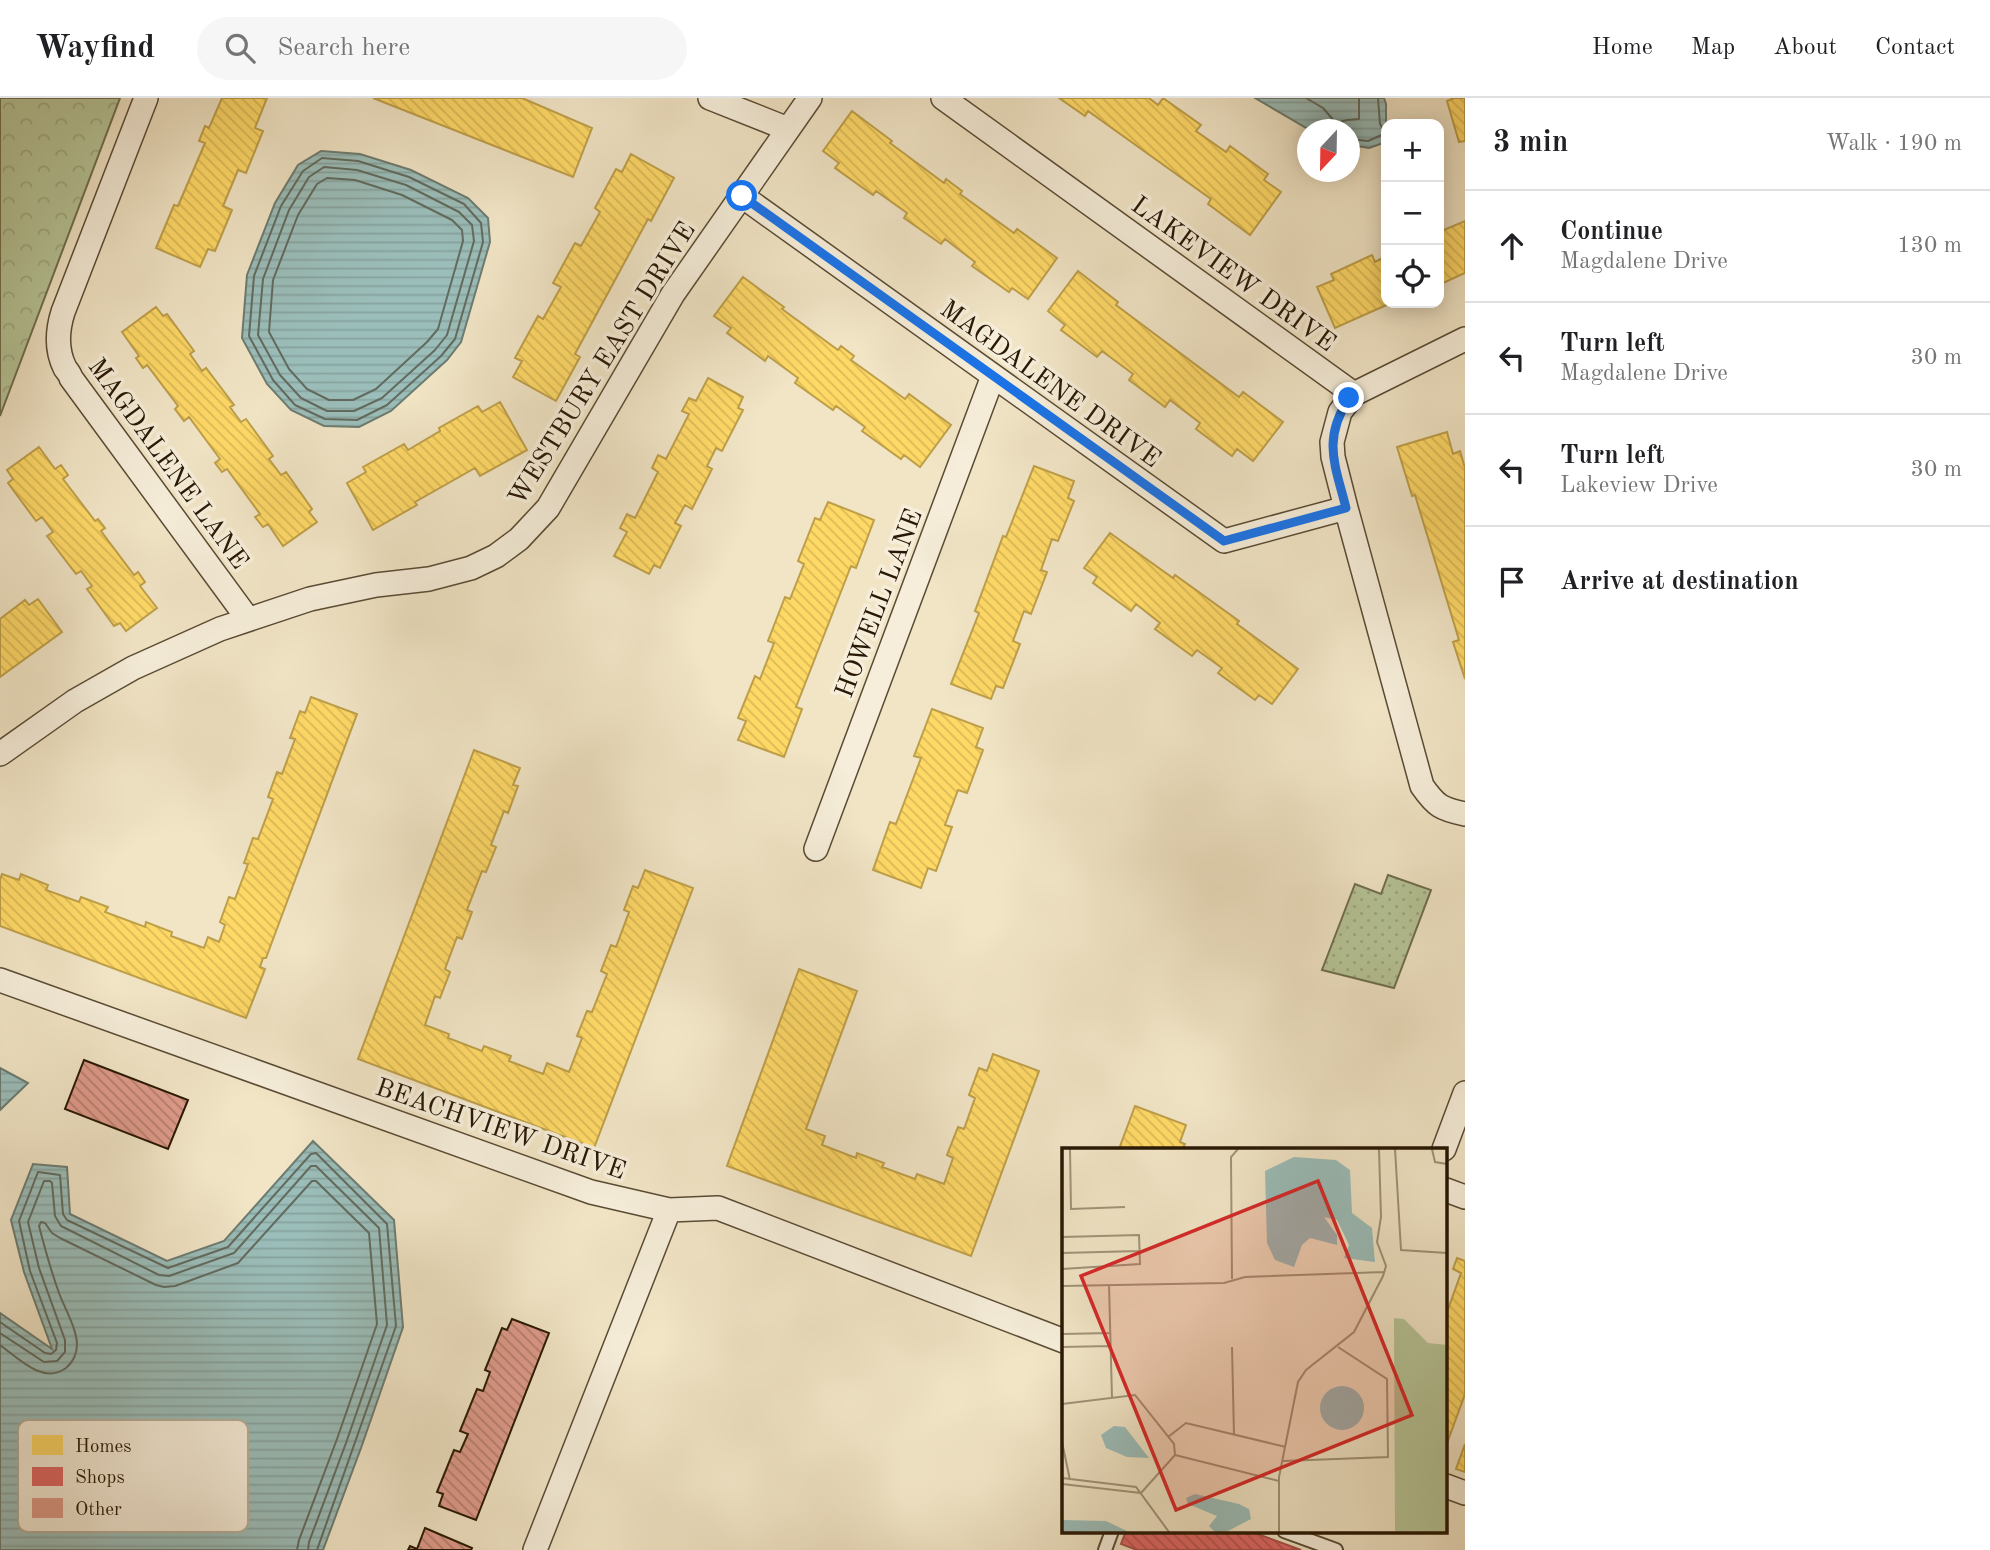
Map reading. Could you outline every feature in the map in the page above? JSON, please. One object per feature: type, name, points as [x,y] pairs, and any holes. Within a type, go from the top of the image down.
[{"type":"street","name":"MAGDALENE LANE","points":[[146,98],[63,312],[58,344],[71,378],[248,619]]},
{"type":"street","points":[[710,98],[788,129],[810,98]]},
{"type":"street","name":"LAKEVIEW DRIVE","points":[[943,98],[1354,394]]},
{"type":"street","name":"WESTBURY EAST DRIVE","points":[[0,754],[75,701],[134,667],[220,629],[310,599],[429,579],[471,568],[496,556],[519,539],[548,508],[673,294],[788,129]]},
{"type":"street","name":"MAGDALENE DRIVE","points":[[742,196],[1224,541],[1346,508]]},
{"type":"street","points":[[1465,339],[1354,394],[1340,412],[1332,442],[1333,457],[1346,508],[1422,786],[1434,803],[1448,811],[1465,814]]},
{"type":"street","name":"HOWELL LANE","points":[[816,849],[993,376]]},
{"type":"street","name":"BEACHVIEW DRIVE","points":[[0,980],[591,1192],[669,1210],[718,1208],[1062,1340]]},
{"type":"street","points":[[1444,1148],[1462,1108]]},
{"type":"street","points":[[1448,1191],[1465,1197]]},
{"type":"street","points":[[535,1550],[669,1210]]},
{"type":"street","points":[[1448,1487],[1465,1493]]},
{"type":"lane","points":[[1105,1550],[1112,1532]]},
{"type":"lane","points":[[1287,1532],[1336,1550]]},
{"type":"green space","points":[[0,98],[120,98],[0,416]]},
{"type":"green space","points":[[1388,875],[1431,890],[1394,988],[1322,970],[1355,884],[1381,894]]},
{"type":"water","points":[[1255,98],[1384,98],[1386,104],[1386,119],[1381,119],[1381,144],[1369,148],[1360,147],[1360,119],[1297,119],[1297,123]]},
{"type":"water","points":[[321,151],[360,154],[411,170],[468,198],[488,218],[490,242],[461,342],[447,360],[391,411],[359,427],[324,426],[291,410],[267,384],[242,338],[247,275],[275,203],[298,165]]},
{"type":"water","points":[[0,1068],[28,1083],[0,1110]]},
{"type":"water","points":[[313,1141],[394,1220],[403,1327],[323,1550],[0,1550],[0,1313],[52,1349],[24,1272],[11,1220],[33,1164],[67,1167],[70,1214],[167,1261],[224,1241]]},
{"type":"building: Homes","points":[[222,98],[267,98],[255,128],[263,131],[246,173],[238,170],[223,206],[232,210],[215,251],[208,249],[200,267],[156,248],[174,205],[178,206],[205,143],[199,141],[205,126],[209,128]]},
{"type":"building: Homes","points":[[373,98],[522,98],[592,128],[573,177]]},
{"type":"building: Homes","points":[[1059,98],[1149,98],[1158,105],[1163,98],[1201,125],[1196,131],[1226,152],[1230,146],[1268,174],[1264,180],[1281,192],[1250,235],[1208,204],[1211,199],[1088,111],[1085,116]]},
{"type":"building: Homes","points":[[1465,98],[1465,141],[1459,142],[1447,101]]},
{"type":"building: Homes","points":[[852,111],[944,183],[946,179],[962,191],[960,194],[1014,233],[1017,229],[1057,258],[1028,299],[1012,288],[1009,292],[972,266],[975,262],[945,239],[941,244],[904,218],[907,213],[876,191],[873,195],[835,168],[839,163],[823,151]]},
{"type":"building: Homes","points":[[631,154],[674,178],[651,221],[648,219],[575,354],[580,357],[556,401],[513,377],[522,361],[515,358],[538,316],[543,319],[561,287],[553,283],[575,243],[581,246],[600,212],[595,208],[616,169],[622,172]]},
{"type":"building: Homes","points":[[1465,221],[1465,273],[1444,283],[1444,245],[1444,230]]},
{"type":"building: Homes","points":[[1372,255],[1375,262],[1381,259],[1381,307],[1335,328],[1317,287],[1334,280],[1331,274]]},
{"type":"building: Homes","points":[[1078,271],[1118,302],[1116,305],[1239,397],[1243,392],[1283,422],[1253,461],[1237,449],[1232,456],[1196,429],[1200,423],[1170,400],[1165,407],[1129,380],[1133,374],[1102,351],[1097,357],[1061,330],[1065,325],[1048,311]]},
{"type":"building: Homes","points":[[743,277],[838,350],[841,346],[854,356],[851,360],[905,399],[909,394],[951,425],[920,467],[904,455],[901,459],[862,431],[865,427],[836,406],[833,410],[795,383],[798,378],[768,356],[765,361],[727,333],[731,328],[714,316]]},
{"type":"building: Homes","points":[[156,307],[163,316],[167,314],[194,351],[190,354],[202,371],[206,368],[234,405],[230,407],[241,422],[246,419],[273,456],[269,459],[281,475],[286,472],[312,509],[309,512],[317,522],[283,546],[268,524],[263,527],[255,517],[260,514],[227,469],[222,472],[215,463],[220,459],[189,417],[184,421],[175,409],[178,406],[147,365],[143,368],[136,358],[139,356],[122,332]]},
{"type":"building: Homes","points":[[708,378],[743,397],[738,408],[743,410],[722,451],[716,448],[707,466],[712,469],[692,509],[685,505],[675,523],[681,526],[660,568],[654,565],[649,574],[614,556],[627,532],[620,528],[627,514],[635,518],[658,472],[652,468],[658,455],[666,459],[689,414],[682,411],[689,398],[696,401]]},
{"type":"building: Homes","points":[[500,402],[527,450],[480,476],[475,468],[415,502],[417,505],[373,530],[347,483],[366,472],[363,467],[404,444],[408,450],[440,431],[439,428],[478,406],[482,412]]},
{"type":"building: Homes","points":[[1447,432],[1453,454],[1460,451],[1465,468],[1465,679],[1453,642],[1459,640],[1415,495],[1412,496],[1397,447]]},
{"type":"building: Homes","points":[[39,447],[55,469],[61,465],[68,475],[63,479],[95,521],[98,519],[105,528],[101,531],[134,575],[138,572],[145,582],[140,586],[157,608],[126,631],[120,623],[114,626],[87,589],[92,586],[81,571],[76,574],[47,536],[53,532],[42,517],[36,521],[8,483],[13,479],[7,470]]},
{"type":"building: Homes","points":[[1034,466],[1074,481],[1068,498],[1074,501],[1058,541],[1052,539],[1041,570],[1047,572],[1031,614],[1024,611],[1013,641],[1020,644],[1003,688],[996,686],[991,699],[951,684],[979,613],[975,611],[1003,536],[1006,537]]},
{"type":"building: Homes","points":[[828,502],[874,520],[856,568],[851,566],[796,707],[802,709],[784,757],[738,740],[746,721],[738,718],[755,676],[760,679],[774,643],[768,641],[785,597],[790,599],[804,564],[798,561],[815,518],[820,520]]},
{"type":"building: Homes","points":[[1110,533],[1239,621],[1237,624],[1298,669],[1272,704],[1259,695],[1255,700],[1218,673],[1222,668],[1197,650],[1192,656],[1155,629],[1160,623],[1136,604],[1131,611],[1093,583],[1097,577],[1084,568]]},
{"type":"building: Homes","points":[[38,599],[62,632],[0,677],[0,619],[25,600],[29,605]]},
{"type":"building: Homes","points":[[311,697],[357,714],[266,958],[263,958],[260,967],[265,969],[246,1018],[0,926],[2,874],[19,880],[21,874],[48,885],[46,890],[79,902],[81,897],[108,907],[105,912],[145,927],[146,922],[172,932],[171,936],[204,948],[208,937],[219,942],[225,925],[220,922],[229,897],[235,899],[248,864],[244,863],[253,838],[258,839],[273,799],[268,797],[277,772],[282,774],[295,739],[290,738],[300,711],[305,713]]},
{"type":"building: Homes","points":[[932,709],[983,728],[976,747],[983,750],[967,793],[958,790],[945,825],[952,827],[936,871],[928,868],[921,888],[873,870],[890,822],[896,824],[921,758],[914,756]]},
{"type":"building: Homes","points":[[474,750],[520,768],[513,785],[518,786],[508,813],[504,811],[491,845],[496,847],[486,872],[482,871],[467,910],[472,912],[462,939],[457,937],[445,969],[450,972],[440,998],[435,996],[425,1025],[449,1034],[448,1038],[482,1051],[484,1046],[511,1056],[509,1061],[543,1074],[547,1063],[569,1072],[582,1038],[577,1036],[587,1011],[592,1012],[607,974],[601,971],[611,945],[616,947],[629,912],[624,910],[633,886],[638,888],[645,870],[693,888],[594,1148],[358,1059]]},
{"type":"building: Homes","points":[[799,969],[857,991],[806,1129],[825,1136],[822,1145],[856,1158],[857,1153],[884,1163],[882,1167],[915,1179],[917,1174],[944,1184],[953,1158],[947,1155],[958,1127],[964,1129],[975,1098],[969,1095],[979,1068],[987,1071],[993,1054],[1039,1071],[971,1256],[727,1166]]},
{"type":"building: Homes","points":[[1135,1106],[1186,1125],[1180,1142],[1185,1144],[1183,1148],[1119,1148]]},
{"type":"building: Homes","points":[[1457,1258],[1465,1261],[1465,1394],[1448,1441],[1448,1309],[1461,1273],[1453,1269]]},
{"type":"building: Homes","points":[[1465,1444],[1465,1472],[1456,1469]]},
{"type":"building: Shops","points":[[1126,1532],[1253,1532],[1301,1550],[1137,1550],[1121,1544]]},
{"type":"building: Other","points":[[84,1060],[188,1100],[168,1149],[65,1109]]},
{"type":"building: Other","points":[[512,1319],[549,1333],[476,1520],[439,1506],[443,1494],[437,1492],[454,1450],[460,1452],[468,1434],[460,1431],[477,1389],[483,1391],[490,1372],[485,1370],[502,1328],[507,1330]]},
{"type":"building: Other","points":[[425,1528],[472,1548],[408,1550],[410,1546],[417,1549]]},
{"type":"route","points":[[742,196],[1224,541],[1346,508],[1333,457],[1332,442],[1340,412],[1349,398]]}]
